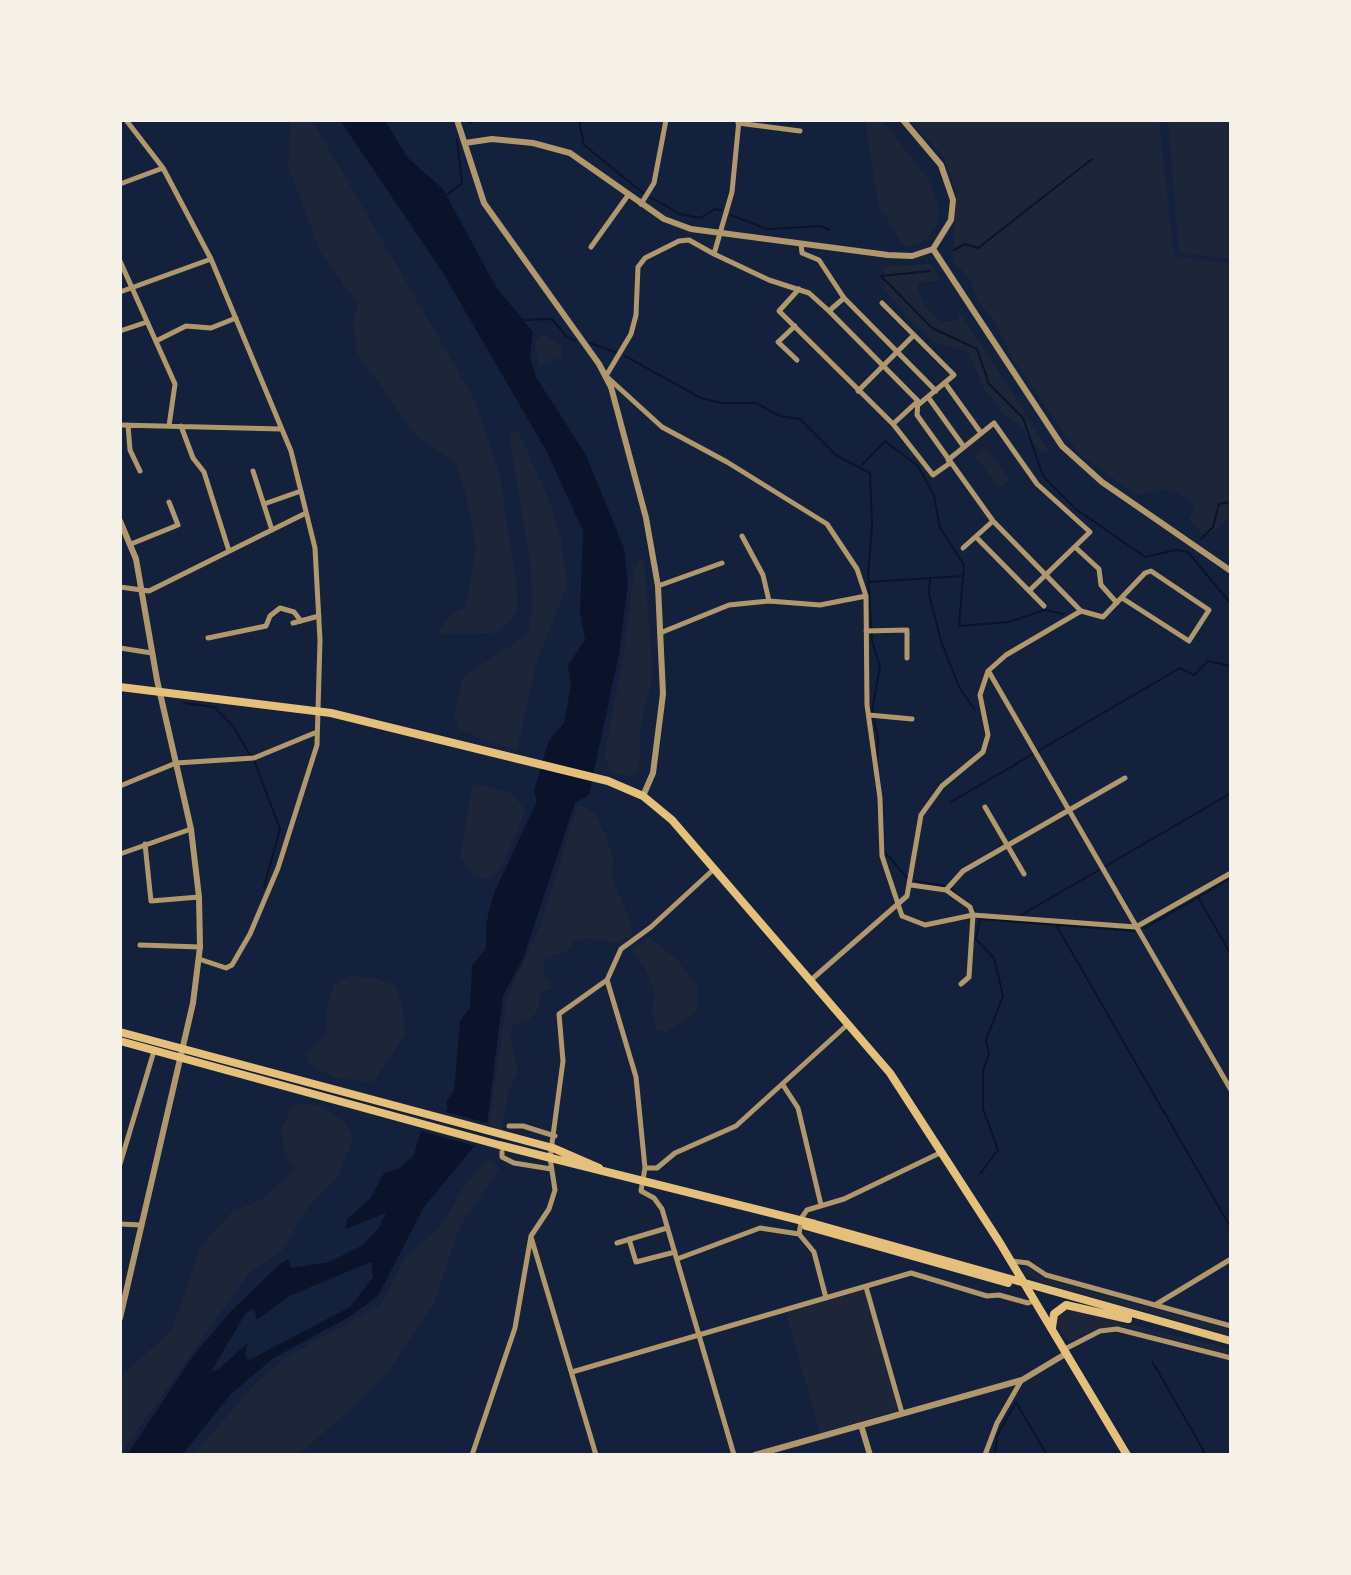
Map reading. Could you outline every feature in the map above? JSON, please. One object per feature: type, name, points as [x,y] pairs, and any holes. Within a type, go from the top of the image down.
[{"type":"highway","points":[[120,687],[331,713],[608,781],[643,796],[672,820],[890,1073],[1011,1261],[1127,1455]]},
{"type":"highway","points":[[120,1032],[553,1148],[581,1157],[606,1173]]},
{"type":"highway","points":[[120,1041],[501,1148],[643,1181],[999,1281],[1025,1285],[1229,1341]]},
{"type":"highway","points":[[1052,1328],[1057,1309],[1073,1305],[1229,1341]]},
{"type":"street","points":[[126,120],[163,168],[211,259],[291,451],[315,548],[319,616],[317,732],[305,788],[278,868],[250,934],[232,965],[226,968],[199,959]]},
{"type":"street","points":[[457,120],[475,183],[495,222],[606,376],[662,427],[727,462],[827,524],[863,581],[869,715],[874,739],[874,775],[880,798],[882,856],[896,907],[902,916],[925,925],[973,915],[1136,927],[1231,873]]},
{"type":"street","points":[[641,204],[654,183],[666,120]]},
{"type":"street","points":[[465,143],[492,139],[533,143],[570,153],[664,219],[691,229],[912,256],[933,249],[951,220],[953,200],[941,165],[903,120]]},
{"type":"street","points":[[714,254],[732,192],[738,122],[800,131]]},
{"type":"street","points":[[120,184],[163,168]]},
{"type":"street","points":[[591,247],[629,194]]},
{"type":"street","points":[[643,796],[653,773],[663,694],[658,586],[646,518],[606,376],[631,334],[636,315],[638,267],[645,258],[679,241],[689,240],[769,280],[799,289],[829,311],[918,404],[917,415],[993,521],[1081,611],[1103,617],[1120,600],[1151,571],[1209,610],[1189,641],[1120,600],[1101,585],[1099,569],[1075,547]]},
{"type":"street","points":[[801,244],[802,253],[819,260],[844,298],[936,391]]},
{"type":"street","points":[[933,249],[1062,446],[1088,472],[1231,571]]},
{"type":"street","points":[[120,292],[211,259]]},
{"type":"street","points":[[120,261],[175,384],[169,426]]},
{"type":"street","points":[[799,289],[779,311],[893,424],[933,475],[994,423],[1037,484],[1090,532],[1029,591]]},
{"type":"street","points":[[829,311],[844,298]]},
{"type":"street","points":[[882,303],[954,375],[893,424]]},
{"type":"street","points":[[156,341],[186,326],[211,328],[236,318]]},
{"type":"street","points":[[120,331],[147,322]]},
{"type":"street","points":[[795,326],[778,342],[797,360]]},
{"type":"street","points":[[858,391],[914,335]]},
{"type":"street","points":[[945,383],[981,433]]},
{"type":"street","points":[[928,397],[964,447]]},
{"type":"street","points":[[120,425],[281,429]]},
{"type":"street","points":[[128,425],[130,450],[140,471]]},
{"type":"street","points":[[181,426],[193,458],[204,472],[229,551]]},
{"type":"street","points":[[253,471],[272,530]]},
{"type":"street","points":[[264,504],[301,491]]},
{"type":"street","points":[[131,544],[178,525],[169,502]]},
{"type":"street","points":[[120,587],[149,591],[306,513]]},
{"type":"street","points":[[120,521],[131,544],[142,591],[152,653],[191,829],[199,897],[200,947],[181,1057],[120,1317]]},
{"type":"street","points":[[963,548],[993,521]]},
{"type":"street","points":[[742,536],[763,575],[769,601]]},
{"type":"street","points":[[976,537],[1044,606]]},
{"type":"street","points":[[658,586],[722,563]]},
{"type":"street","points":[[660,633],[729,605],[769,601],[820,605],[866,596]]},
{"type":"street","points":[[208,638],[266,626],[270,616],[280,608],[294,612],[301,621]]},
{"type":"street","points":[[811,980],[907,896],[911,885],[915,835],[921,815],[942,786],[983,752],[988,735],[980,695],[988,671],[1006,655],[1081,611]]},
{"type":"street","points":[[293,623],[319,616]]},
{"type":"street","points":[[866,631],[907,630],[907,658]]},
{"type":"street","points":[[120,648],[152,653]]},
{"type":"street","points":[[988,671],[1231,1090]]},
{"type":"street","points":[[869,715],[912,719]]},
{"type":"street","points":[[120,786],[176,763],[254,758],[317,732]]},
{"type":"street","points":[[946,890],[955,876],[1125,778]]},
{"type":"street","points":[[985,807],[1024,874]]},
{"type":"street","points":[[120,854],[191,829]]},
{"type":"street","points":[[145,844],[151,901],[199,897]]},
{"type":"street","points":[[472,1455],[515,1328],[531,1236],[553,1200],[555,1183],[550,1158],[563,1061],[559,1014],[607,980],[621,949],[651,927],[715,869]]},
{"type":"street","points":[[911,885],[946,890],[970,907],[973,915],[969,977],[961,984]]},
{"type":"street","points":[[140,945],[200,947]]},
{"type":"street","points":[[607,980],[636,1077],[645,1168],[641,1191],[659,1203],[734,1455]]},
{"type":"street","points":[[645,1168],[657,1168],[675,1153],[736,1126],[848,1024]]},
{"type":"street","points":[[120,1164],[154,1050]]},
{"type":"street","points":[[783,1085],[798,1108],[821,1205]]},
{"type":"street","points":[[509,1126],[523,1126],[555,1136]]},
{"type":"street","points":[[501,1148],[505,1160],[551,1169]]},
{"type":"street","points":[[799,1234],[807,1210],[844,1199],[942,1151]]},
{"type":"street","points":[[120,1224],[141,1225]]},
{"type":"street","points":[[617,1243],[667,1228]]},
{"type":"street","points":[[677,1259],[760,1228],[789,1235],[799,1234]]},
{"type":"street","points":[[799,1234],[811,1246],[826,1298]]},
{"type":"street","points":[[531,1236],[596,1455]]},
{"type":"street","points":[[629,1239],[636,1262],[675,1252]]},
{"type":"street","points":[[1155,1305],[1231,1259]]},
{"type":"street","points":[[1011,1261],[1028,1263],[1046,1275],[1231,1326]]},
{"type":"street","points":[[572,1372],[911,1273],[987,1296],[999,1295],[1028,1303],[1035,1300]]},
{"type":"street","points":[[866,1287],[902,1413]]},
{"type":"street","points":[[755,1455],[1022,1380],[1100,1331],[1117,1329],[1231,1358]]},
{"type":"street","points":[[985,1455],[997,1423],[1022,1380]]},
{"type":"street","points":[[861,1425],[870,1455]]},
{"type":"shaded area","points":[[291,120],[312,120],[476,402],[500,477],[517,588],[517,610],[507,625],[494,633],[437,634],[452,613],[466,607],[476,546],[466,495],[455,463],[416,436],[357,353],[353,322],[358,304],[321,253],[288,167]]},
{"type":"shaded area","points":[[340,120],[385,120],[407,157],[443,189],[496,287],[533,332],[530,357],[536,377],[586,455],[624,548],[628,584],[619,654],[589,795],[575,803],[523,959],[503,996],[486,1132],[424,1207],[378,1296],[349,1317],[272,1359],[231,1394],[182,1455],[127,1455],[193,1356],[233,1309],[280,1264],[288,1259],[291,1268],[329,1262],[363,1245],[378,1229],[386,1213],[346,1229],[347,1219],[370,1199],[384,1173],[398,1169],[414,1155],[420,1134],[433,1118],[447,1110],[447,1100],[454,1091],[460,1021],[470,1008],[472,965],[486,949],[486,924],[494,893],[537,801],[534,790],[549,740],[564,723],[571,685],[568,665],[585,640],[580,611],[583,531],[547,452],[443,273]],"holes":[[[371,1262],[373,1277],[350,1307],[249,1360],[245,1355],[248,1342],[219,1369],[211,1372],[247,1311],[254,1309],[257,1320],[289,1296]]]},
{"type":"shaded area","points":[[865,120],[882,120],[929,180],[939,206],[937,225],[928,238],[916,245],[903,246],[878,204]]},
{"type":"shaded area","points":[[909,120],[1159,120],[1174,256],[1231,264],[1231,515],[1216,530],[1206,536],[1199,531],[1189,519],[1194,507],[1181,494],[1165,489],[1137,495],[1079,454],[1015,362],[992,318],[979,302],[967,275],[953,263],[956,191],[944,157]]},
{"type":"shaded area","points":[[1168,120],[1231,120],[1231,259],[1179,252]]},
{"type":"shaded area","points":[[932,264],[941,281],[920,282],[917,288],[925,305],[940,322],[957,320],[960,312],[1050,452],[1041,453],[1017,423],[1003,414],[984,388],[968,352],[935,342],[910,320],[885,290],[883,266]]},
{"type":"shaded area","points":[[543,334],[562,347],[562,357],[539,366],[535,344]]},
{"type":"shaded area","points":[[512,429],[519,433],[549,500],[561,538],[567,585],[536,664],[517,751],[458,729],[454,713],[463,677],[527,635],[532,614],[531,565],[510,443]]},
{"type":"shaded area","points":[[986,448],[1010,480],[1000,488],[975,456]]},
{"type":"shaded area","points":[[639,560],[644,561],[653,676],[641,723],[639,770],[630,776],[613,774],[604,758],[624,653],[634,570]]},
{"type":"shaded area","points":[[480,785],[511,793],[526,811],[498,873],[484,878],[472,874],[460,858],[472,788]]},
{"type":"shaded area","points":[[582,805],[594,813],[606,837],[613,858],[612,876],[631,924],[632,936],[616,943],[589,938],[574,941],[567,951],[545,958],[543,973],[553,988],[542,991],[537,1012],[528,1020],[514,1024],[510,1034],[518,1073],[508,1094],[501,1134],[493,1132],[489,1125],[507,999],[542,922],[576,809]]},
{"type":"shaded area","points":[[649,937],[676,958],[698,988],[697,1012],[665,1032],[657,1030],[652,1015],[655,992],[646,970],[631,950]]},
{"type":"shaded area","points":[[350,976],[376,978],[395,985],[402,1003],[405,1034],[373,1083],[332,1077],[309,1063],[306,1053],[327,1034],[326,1010],[334,985]]},
{"type":"shaded area","points":[[309,1104],[324,1108],[345,1123],[353,1138],[339,1175],[308,1207],[281,1252],[248,1274],[120,1455],[121,1376],[171,1331],[201,1246],[232,1212],[264,1198],[296,1168],[285,1152],[281,1129],[294,1105]]},
{"type":"shaded area","points":[[488,1159],[499,1169],[460,1226],[434,1304],[389,1370],[361,1400],[298,1455],[193,1455],[255,1384],[285,1358],[380,1305],[407,1256],[441,1226],[465,1185]]},
{"type":"shaded area","points":[[1026,1266],[1043,1278],[1231,1330],[1231,1336],[1039,1282],[1023,1271]]},
{"type":"shaded area","points":[[864,1290],[898,1410],[820,1433],[786,1313]]},
{"type":"shaded area","points":[[1068,1310],[1231,1349],[1231,1355],[1127,1327],[1100,1327],[1074,1340],[1067,1340],[1057,1324],[1057,1316]]},
{"type":"pier","points":[[439,1110],[491,1124],[490,1134],[479,1147],[418,1130]]},
{"type":"waterway","points":[[469,123],[476,120]]},
{"type":"waterway","points":[[579,120],[584,145],[643,193]]},
{"type":"waterway","points":[[447,195],[462,183],[457,140]]},
{"type":"waterway","points":[[954,250],[965,244],[978,248],[1092,159]]},
{"type":"waterway","points":[[650,197],[680,214],[700,218],[715,209],[721,210]]},
{"type":"waterway","points":[[731,215],[767,229],[820,226],[830,230]]},
{"type":"waterway","points":[[882,276],[930,271]]},
{"type":"waterway","points":[[881,276],[932,328],[977,349],[989,384],[1023,418],[1043,476],[1076,509],[1145,557],[1176,550],[1188,552],[1231,604]]},
{"type":"waterway","points":[[523,320],[552,319],[566,336],[575,341]]},
{"type":"waterway","points":[[590,343],[617,353]]},
{"type":"waterway","points":[[625,356],[701,398],[722,403],[756,403],[780,416],[800,419],[837,456],[870,473],[872,525],[868,576],[872,641],[880,667],[872,710],[878,738],[877,762]]},
{"type":"waterway","points":[[862,465],[885,441],[918,466],[934,495],[940,528],[964,565],[959,626],[1009,622],[1045,610],[1064,614]]},
{"type":"waterway","points":[[1201,539],[1213,527],[1219,504],[1231,502]]},
{"type":"waterway","points":[[869,582],[962,576]]},
{"type":"waterway","points":[[930,579],[929,594],[941,641],[959,687],[975,710]]},
{"type":"waterway","points":[[951,802],[1180,668],[1194,675],[1208,661],[1231,666]]},
{"type":"waterway","points":[[184,703],[214,707],[233,726],[250,755]]},
{"type":"waterway","points":[[254,760],[280,829],[264,887]]},
{"type":"waterway","points":[[120,761],[120,778]]},
{"type":"waterway","points":[[1106,866],[1231,793]]},
{"type":"waterway","points":[[882,796],[884,851],[907,878]]},
{"type":"waterway","points":[[1021,915],[1099,870]]},
{"type":"waterway","points":[[1145,928],[1231,878]]},
{"type":"waterway","points":[[915,881],[945,886]]},
{"type":"waterway","points":[[951,889],[976,911]]},
{"type":"waterway","points":[[1198,897],[1231,955]]},
{"type":"waterway","points":[[980,1174],[998,1150],[983,1109],[983,1071],[989,1054],[986,1040],[1003,996],[994,958],[976,939],[980,919],[1134,931]]},
{"type":"waterway","points":[[1056,925],[1231,1228]]},
{"type":"waterway","points":[[1152,1361],[1206,1455]]},
{"type":"waterway","points":[[995,1455],[997,1436],[1016,1402],[1047,1455]]}]
